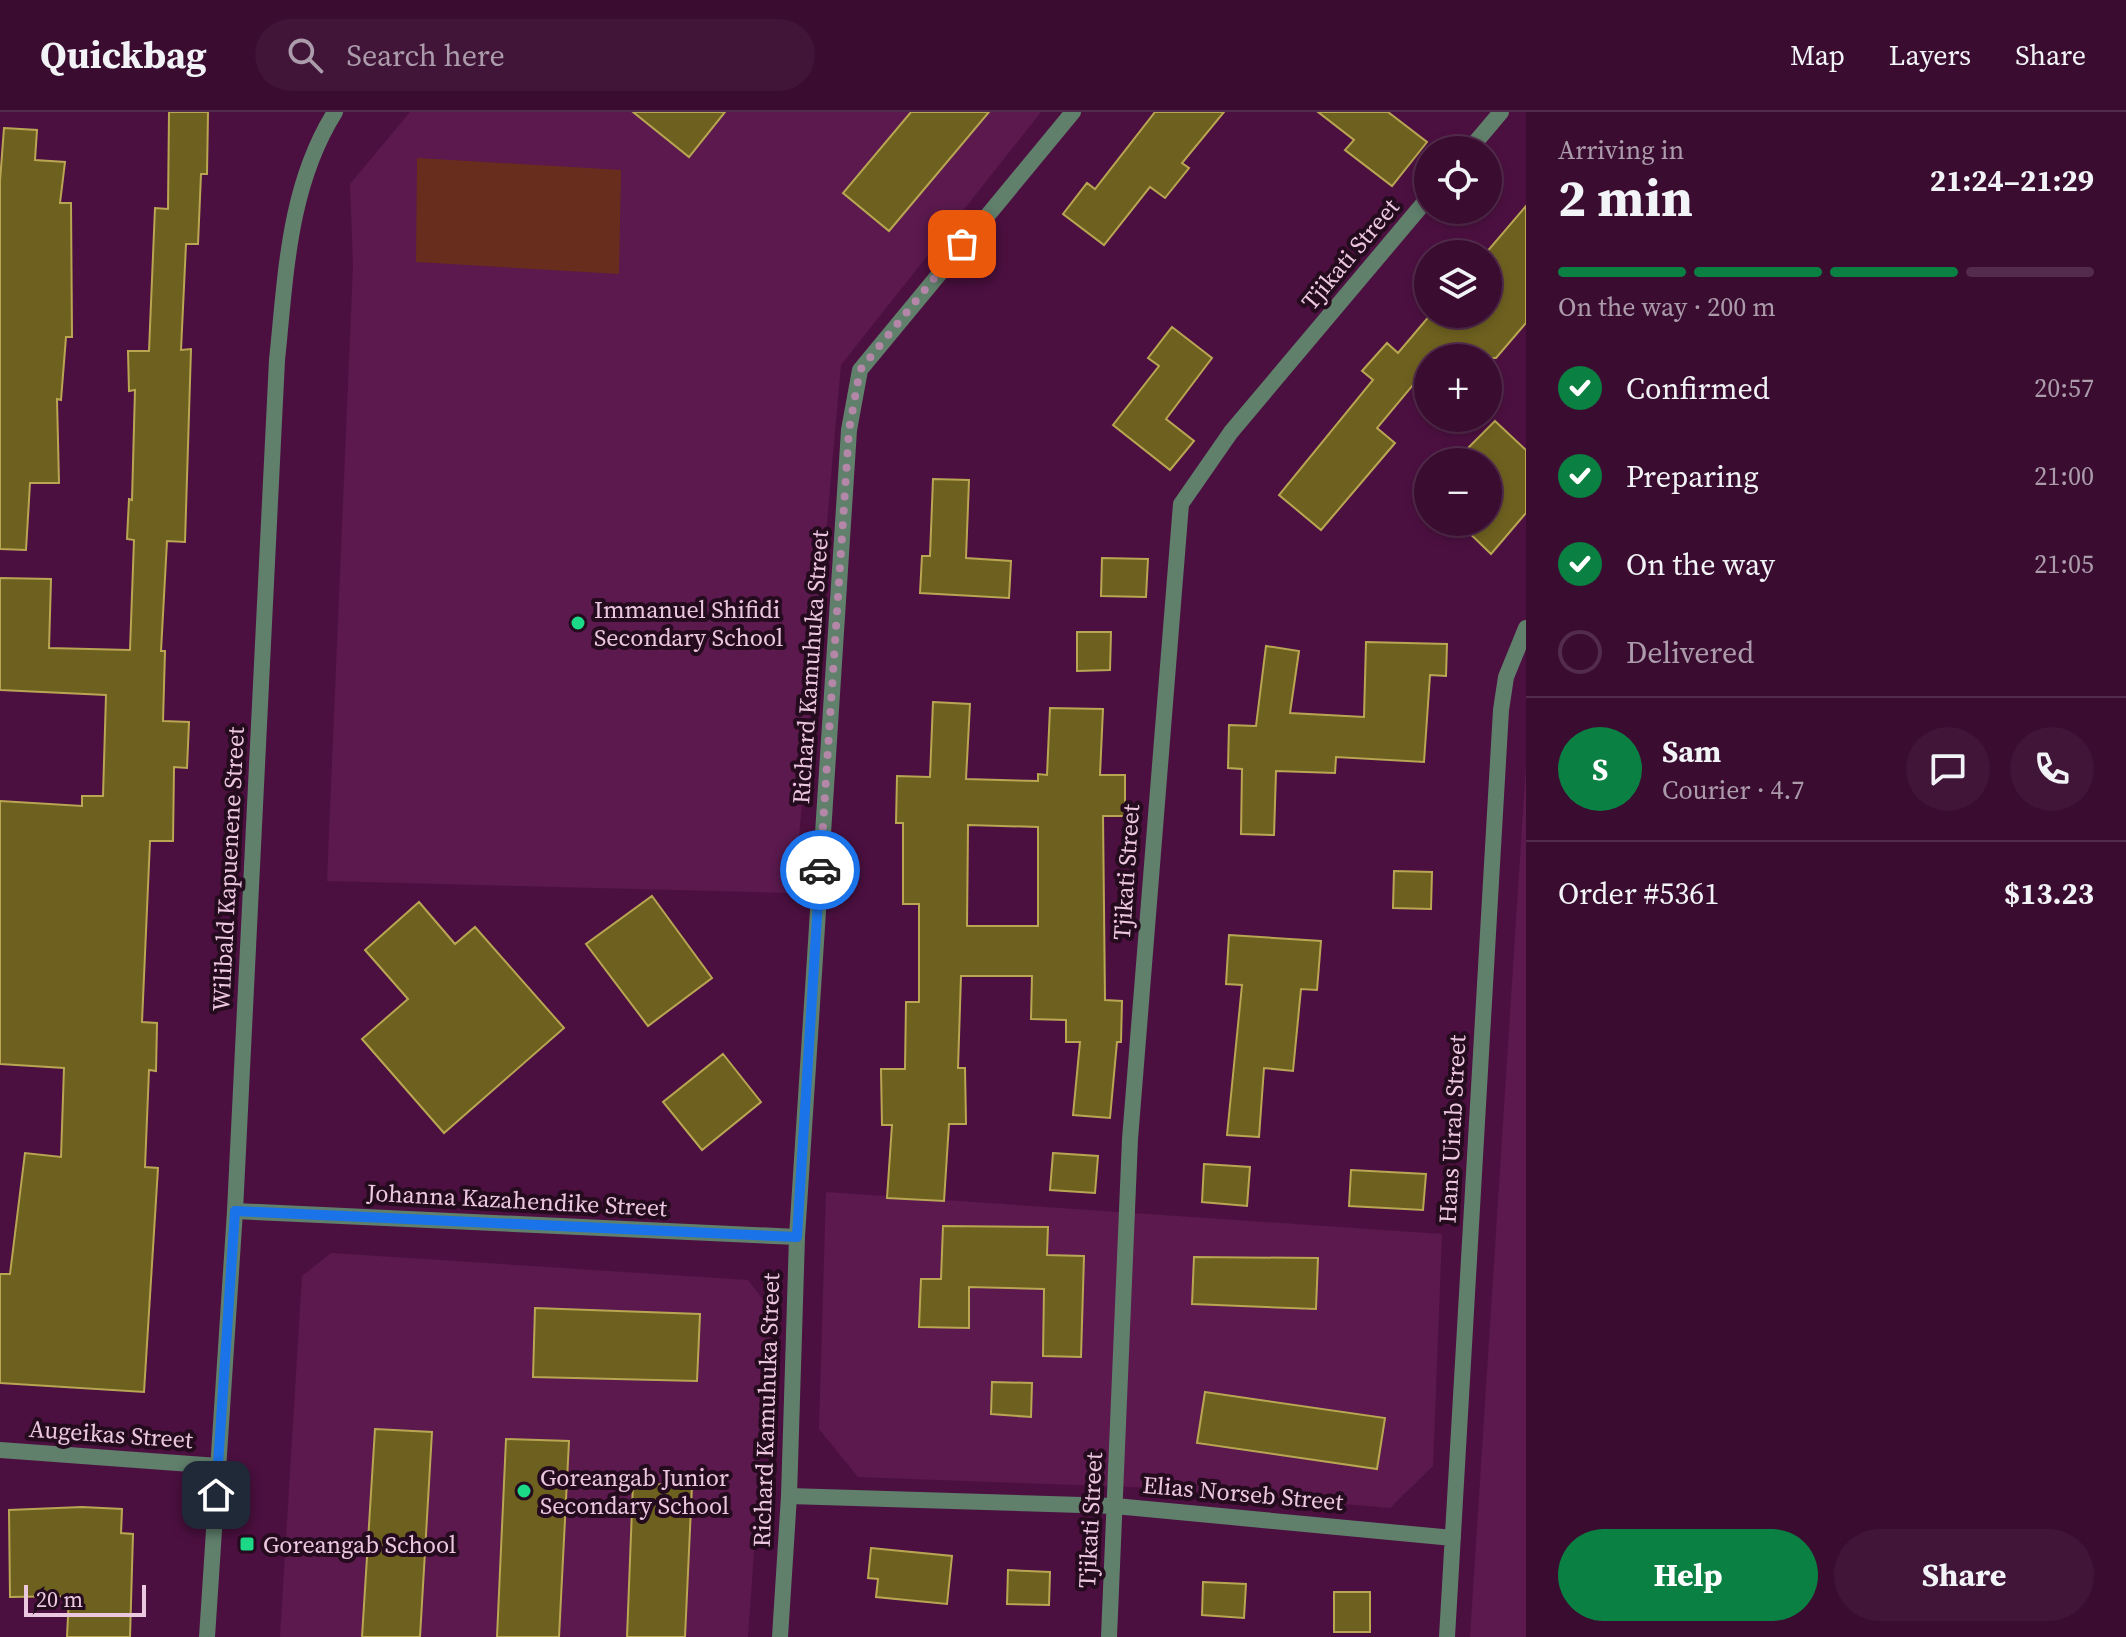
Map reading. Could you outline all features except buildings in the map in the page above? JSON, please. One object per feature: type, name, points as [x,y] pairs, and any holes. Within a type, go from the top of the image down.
[{"type":"street","name":"Wilibald Kapuenene Street","points":[[207,1637],[235,1211],[277,360],[289,241],[305,172],[335,112]]},
{"type":"street","name":"Richard Kamuhuka Street","points":[[780,1637],[789,1496],[797,1237],[848,446],[860,370],[1073,112]]},
{"type":"street","points":[[1481,136],[1501,112]]},
{"type":"street","name":"Tjikati Street","points":[[1109,1637],[1130,1139],[1181,504],[1231,432],[1414,215]]},
{"type":"street","name":"Hans Uirab Street","points":[[1447,1637],[1501,710],[1506,677],[1526,628]]},
{"type":"street","name":"Johanna Kazahendike Street","points":[[235,1211],[797,1237]]},
{"type":"street","name":"Augeikas Street","points":[[0,1450],[218,1466]]},
{"type":"street","name":"Elias Norseb Street","points":[[789,1496],[1115,1506],[1453,1538]]},
{"type":"shaded area","name":"Immanuel Shifidi Secondary School","points":[[410,112],[1041,112],[841,365],[794,893],[327,881],[353,266],[350,184]]},
{"type":"shaded area","points":[[417,158],[621,170],[619,274],[416,262]]},
{"type":"shaded area","points":[[1526,765],[1526,1637],[1470,1637]]},
{"type":"shaded area","points":[[826,1192],[1442,1234],[1433,1466],[1390,1508],[1157,1488],[858,1477],[819,1429]]},
{"type":"shaded area","name":"Goreangab Junior Secondary School","points":[[331,1253],[748,1280],[771,1310],[748,1637],[280,1637],[302,1276]]},
{"type":"way so far","points":[[820,870],[849,430],[860,370],[962,244]]},
{"type":"place","name":"Immanuel Shifidi Secondary School","points":[[578,623]]},
{"type":"place","name":"Goreangab Junior Secondary School","points":[[524,1491]]},
{"type":"place","name":"Goreangab School","points":[[247,1544]]},
{"type":"route","points":[[216,1495],[235,1211],[797,1237],[820,870]]}]
